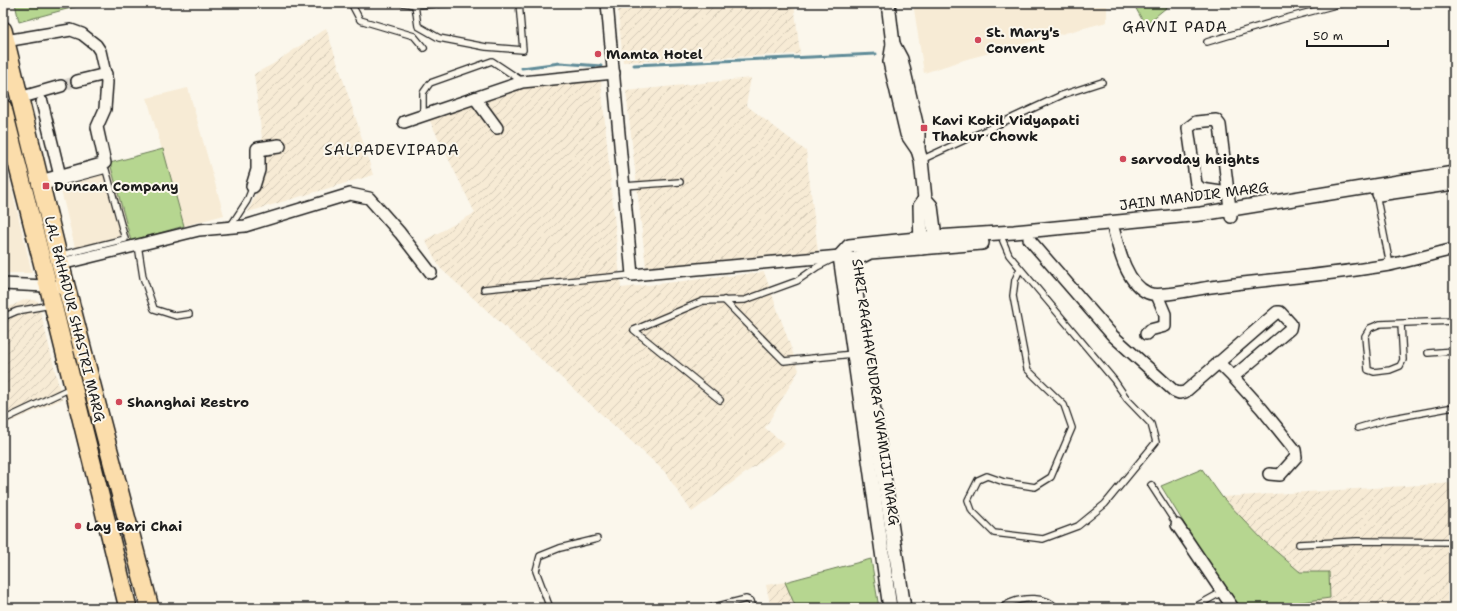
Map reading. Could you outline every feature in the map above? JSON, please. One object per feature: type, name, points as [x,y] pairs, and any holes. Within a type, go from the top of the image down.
[{"type":"main road","name":"LAL BAHADUR SHASTRI MARG","points":[[4,35],[59,260],[150,608]]},
{"type":"main road","name":"LAL BAHADUR SHASTRI MARG","points":[[3,108],[6,129],[74,387],[128,608]]},
{"type":"street","points":[[607,3],[632,276],[840,256],[856,259]]},
{"type":"street","points":[[888,3],[893,44],[901,59],[904,95],[918,132],[919,155],[925,199],[931,206],[936,242]]},
{"type":"street","points":[[4,35],[71,30],[82,34],[96,45],[100,51],[106,74],[107,82],[105,109],[97,127],[105,162],[60,176],[41,184]]},
{"type":"street","points":[[404,122],[522,82],[614,73]]},
{"type":"street","points":[[77,82],[106,74]]},
{"type":"street","points":[[19,98],[61,86]]},
{"type":"street","points":[[475,98],[496,128]]},
{"type":"street","points":[[42,102],[60,176]]},
{"type":"street","points":[[1228,193],[1200,189],[1196,184],[1188,128],[1196,122],[1216,120],[1220,125],[1228,193],[1230,213]]},
{"type":"street","points":[[253,186],[258,170],[258,149],[279,146]]},
{"type":"street","name":"JAIN MANDIR MARG","points":[[1333,197],[1376,194],[1426,182],[1454,173]]},
{"type":"street","name":"JAIN MANDIR MARG","points":[[936,242],[1011,238],[1184,220],[1426,182],[1454,182]]},
{"type":"street","points":[[59,260],[138,245],[199,230],[245,226],[350,194],[369,198],[400,233],[432,273]]},
{"type":"street","points":[[921,244],[920,206],[925,199]]},
{"type":"street","name":"JAIN MANDIR MARG","points":[[1098,228],[1114,231],[1139,224]]},
{"type":"street","name":"JAIN MANDIR MARG","points":[[1011,238],[1029,239],[1070,231]]},
{"type":"street","points":[[1114,231],[1124,265],[1130,276],[1147,293],[1156,295],[1390,265],[1454,249]]},
{"type":"street","points":[[1029,239],[1116,338],[1179,393],[1185,392],[1277,312],[1283,314],[1291,324],[1290,329],[1233,377]]},
{"type":"street","name":"SHRI RAGHAVENDRA SWAMIJI MARG","points":[[890,608],[881,549],[877,472],[867,402],[840,256],[849,246],[880,247],[936,242]]},
{"type":"street","name":"SHRI RAGHAVENDRA SWAMIJI MARG","points":[[857,349],[852,267],[856,259],[880,247]]},
{"type":"street","points":[[3,284],[66,287]]},
{"type":"street","points":[[1146,334],[1150,330],[1165,326],[1165,314],[1156,295]]},
{"type":"street","points":[[1218,362],[1262,409],[1295,450],[1296,457],[1284,472],[1280,475],[1269,474]]},
{"type":"street","name":"SHRI RAGHAVENDRA SWAMIJI MARG","points":[[877,472],[895,546],[904,608]]},
{"type":"street","points":[[1177,525],[1233,608]]},
{"type":"street","points":[[881,549],[895,546]]},
{"type":"lane","points":[[351,3],[360,20],[414,36],[424,48]]},
{"type":"lane","points":[[403,3],[415,5],[455,3]]},
{"type":"lane","points":[[415,5],[418,26],[439,38],[486,47],[523,50],[519,3]]},
{"type":"lane","points":[[1207,42],[1343,3]]},
{"type":"lane","points":[[423,115],[423,93],[430,83],[492,61],[522,82]]},
{"type":"lane","points":[[919,155],[1062,95],[1102,82]]},
{"type":"lane","points":[[41,184],[106,170],[125,238],[59,260]]},
{"type":"lane","points":[[624,186],[680,182]]},
{"type":"lane","points":[[230,227],[247,201],[253,186]]},
{"type":"lane","points":[[1376,194],[1390,265]]},
{"type":"lane","points":[[1011,238],[1009,255],[1114,380],[1127,399],[1151,424],[1156,442],[1105,504],[1078,526],[1043,539],[994,533],[972,511],[968,500],[978,480],[987,476],[1004,482],[1035,487],[1051,477],[1072,428],[1064,405],[1027,368],[1013,296],[1015,280],[1020,269]]},
{"type":"lane","points":[[138,245],[143,277],[154,309],[176,316],[188,314]]},
{"type":"lane","points":[[720,400],[634,330],[703,301],[745,300],[789,283],[840,256]]},
{"type":"lane","points":[[484,289],[632,276]]},
{"type":"lane","points":[[724,300],[784,362],[857,349]]},
{"type":"lane","points":[[3,317],[17,311],[53,305]]},
{"type":"lane","points":[[1401,324],[1403,360],[1400,366],[1390,370],[1374,372],[1368,370],[1365,336],[1370,328],[1380,324],[1454,321]]},
{"type":"lane","points":[[1428,353],[1454,351]]},
{"type":"lane","points":[[3,420],[74,387]]},
{"type":"lane","points":[[1358,428],[1388,419],[1454,407]]},
{"type":"lane","points":[[1151,485],[1177,525]]},
{"type":"lane","points":[[550,608],[536,571],[540,556],[560,548],[597,539]]},
{"type":"lane","points":[[1298,544],[1357,541],[1454,542]]},
{"type":"lane","points":[[1193,608],[1222,592]]},
{"type":"lane","points":[[1002,608],[1010,603],[1032,598],[1052,603],[1056,608]]},
{"type":"lane","points":[[710,608],[746,599],[751,601],[753,608]]},
{"type":"shaded area","points":[[617,3],[794,3],[800,54],[623,62]]},
{"type":"shaded area","name":"St. Mary's Convent","points":[[913,3],[1107,3],[1107,22],[967,59],[924,73]]},
{"type":"shaded area","points":[[326,28],[373,175],[248,212],[266,171],[254,74],[273,64]]},
{"type":"shaded area","points":[[751,78],[746,105],[806,151],[818,251],[646,267],[626,91]]},
{"type":"shaded area","points":[[601,81],[621,288],[764,272],[799,370],[765,428],[785,444],[692,512],[664,471],[440,268],[425,240],[475,213],[428,117],[516,88]]},
{"type":"shaded area","points":[[188,88],[224,215],[184,226],[147,98]]},
{"type":"shaded area","points":[[3,152],[32,273],[3,273]]},
{"type":"shaded area","points":[[110,163],[131,241],[77,256],[58,178]]},
{"type":"shaded area","points":[[26,299],[38,301],[62,399],[3,425],[3,310]]},
{"type":"shaded area","points":[[1454,483],[1454,608],[1257,608],[1330,598],[1329,572],[1300,572],[1264,541],[1222,497]]},
{"type":"shaded area","points":[[785,582],[796,608],[771,608],[766,585]]},
{"type":"green space","points":[[15,3],[89,3],[19,22]]},
{"type":"green space","points":[[1133,3],[1172,3],[1145,25]]},
{"type":"green space","points":[[163,149],[184,226],[131,241],[110,163]]},
{"type":"green space","points":[[1202,469],[1222,497],[1264,541],[1300,572],[1329,572],[1330,598],[1257,608],[1236,608],[1161,486]]},
{"type":"green space","points":[[871,559],[879,608],[796,608],[785,582]]},
{"type":"waterway","points":[[634,65],[876,54]]},
{"type":"waterway","points":[[522,68],[560,63],[601,66]]},
{"type":"tunnel","points":[[61,86],[77,81]]},
{"type":"place","name":"St. Mary's Convent","points":[[978,40]]},
{"type":"place","name":"Mamta Hotel","points":[[598,54]]},
{"type":"place","name":"Kavi Kokil Vidyapati Thakur Chowk","points":[[924,128]]},
{"type":"place","name":"sarvoday heights","points":[[1123,159]]},
{"type":"place","name":"Duncan Company","points":[[46,186]]},
{"type":"place","name":"Shanghai Restro","points":[[119,402]]},
{"type":"place","name":"Lay Bari Chai","points":[[78,526]]},
{"type":"district","name":"GAVNI PADA","points":[[1175,27]]},
{"type":"district","name":"SALPADEVIPADA","points":[[392,150]]}]
